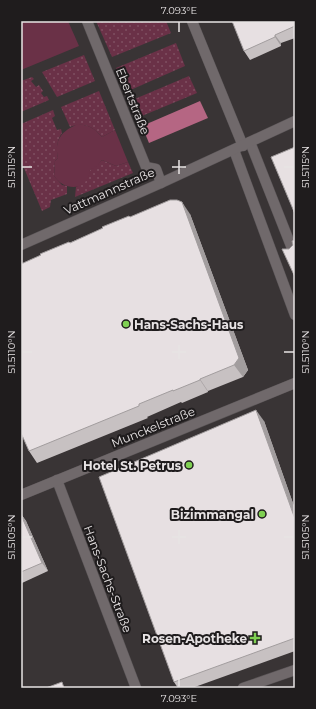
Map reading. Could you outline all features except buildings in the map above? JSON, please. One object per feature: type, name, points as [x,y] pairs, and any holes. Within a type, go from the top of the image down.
[{"type":"street","name":"Ebertstraße","points":[[86,21],[146,167],[156,169],[161,183]]},
{"type":"street","points":[[192,21],[295,256]]},
{"type":"street","name":"Vattmannstraße","points":[[21,245],[234,150],[295,121]]},
{"type":"street","points":[[234,150],[295,315]]},
{"type":"street","name":"Munckelstraße","points":[[21,495],[295,383]]},
{"type":"street","name":"Hans-Sachs-Straße","points":[[57,480],[136,688]]},
{"type":"street","points":[[243,688],[295,670]]},
{"type":"shaded area","points":[[21,21],[68,21],[79,46],[21,70]]},
{"type":"shaded area","points":[[96,21],[166,21],[171,33],[112,57]]},
{"type":"shaded area","points":[[176,43],[185,66],[126,92],[116,68]]},
{"type":"shaded area","points":[[84,55],[95,81],[57,97],[42,72]]},
{"type":"shaded area","points":[[189,76],[197,93],[137,118],[130,101]]},
{"type":"shaded area","points":[[32,77],[34,79],[31,81],[36,87],[39,85],[43,91],[41,93],[44,97],[47,96],[49,100],[21,112],[21,81]]},
{"type":"shaded area","points":[[99,91],[115,130],[102,137],[95,130],[87,126],[79,125],[70,127],[61,107]]},
{"type":"shaded area","points":[[200,101],[208,118],[149,143],[142,126]]},
{"type":"shaded area","points":[[53,110],[55,116],[52,118],[57,130],[61,129],[62,133],[57,145],[58,158],[55,161],[54,176],[62,185],[67,186],[67,194],[51,200],[50,207],[42,211],[21,161],[21,124]]},
{"type":"shaded area","points":[[78,124],[92,128],[102,137],[115,130],[128,162],[116,166],[102,160],[98,165],[90,170],[85,182],[75,187],[70,187],[64,185],[54,176],[55,161],[58,158],[57,146],[60,136]]},
{"type":"shaded area","points":[[102,160],[116,166],[128,162],[133,173],[75,197],[76,187],[83,181],[91,169]]},
{"type":"place","name":"Hans-Sachs-Haus","points":[[126,324]]},
{"type":"place","name":"Hotel St. Petrus","points":[[189,465]]},
{"type":"place","name":"Bizimmangal","points":[[262,514]]},
{"type":"place","name":"Rosen-Apotheke","points":[[255,638]]}]
